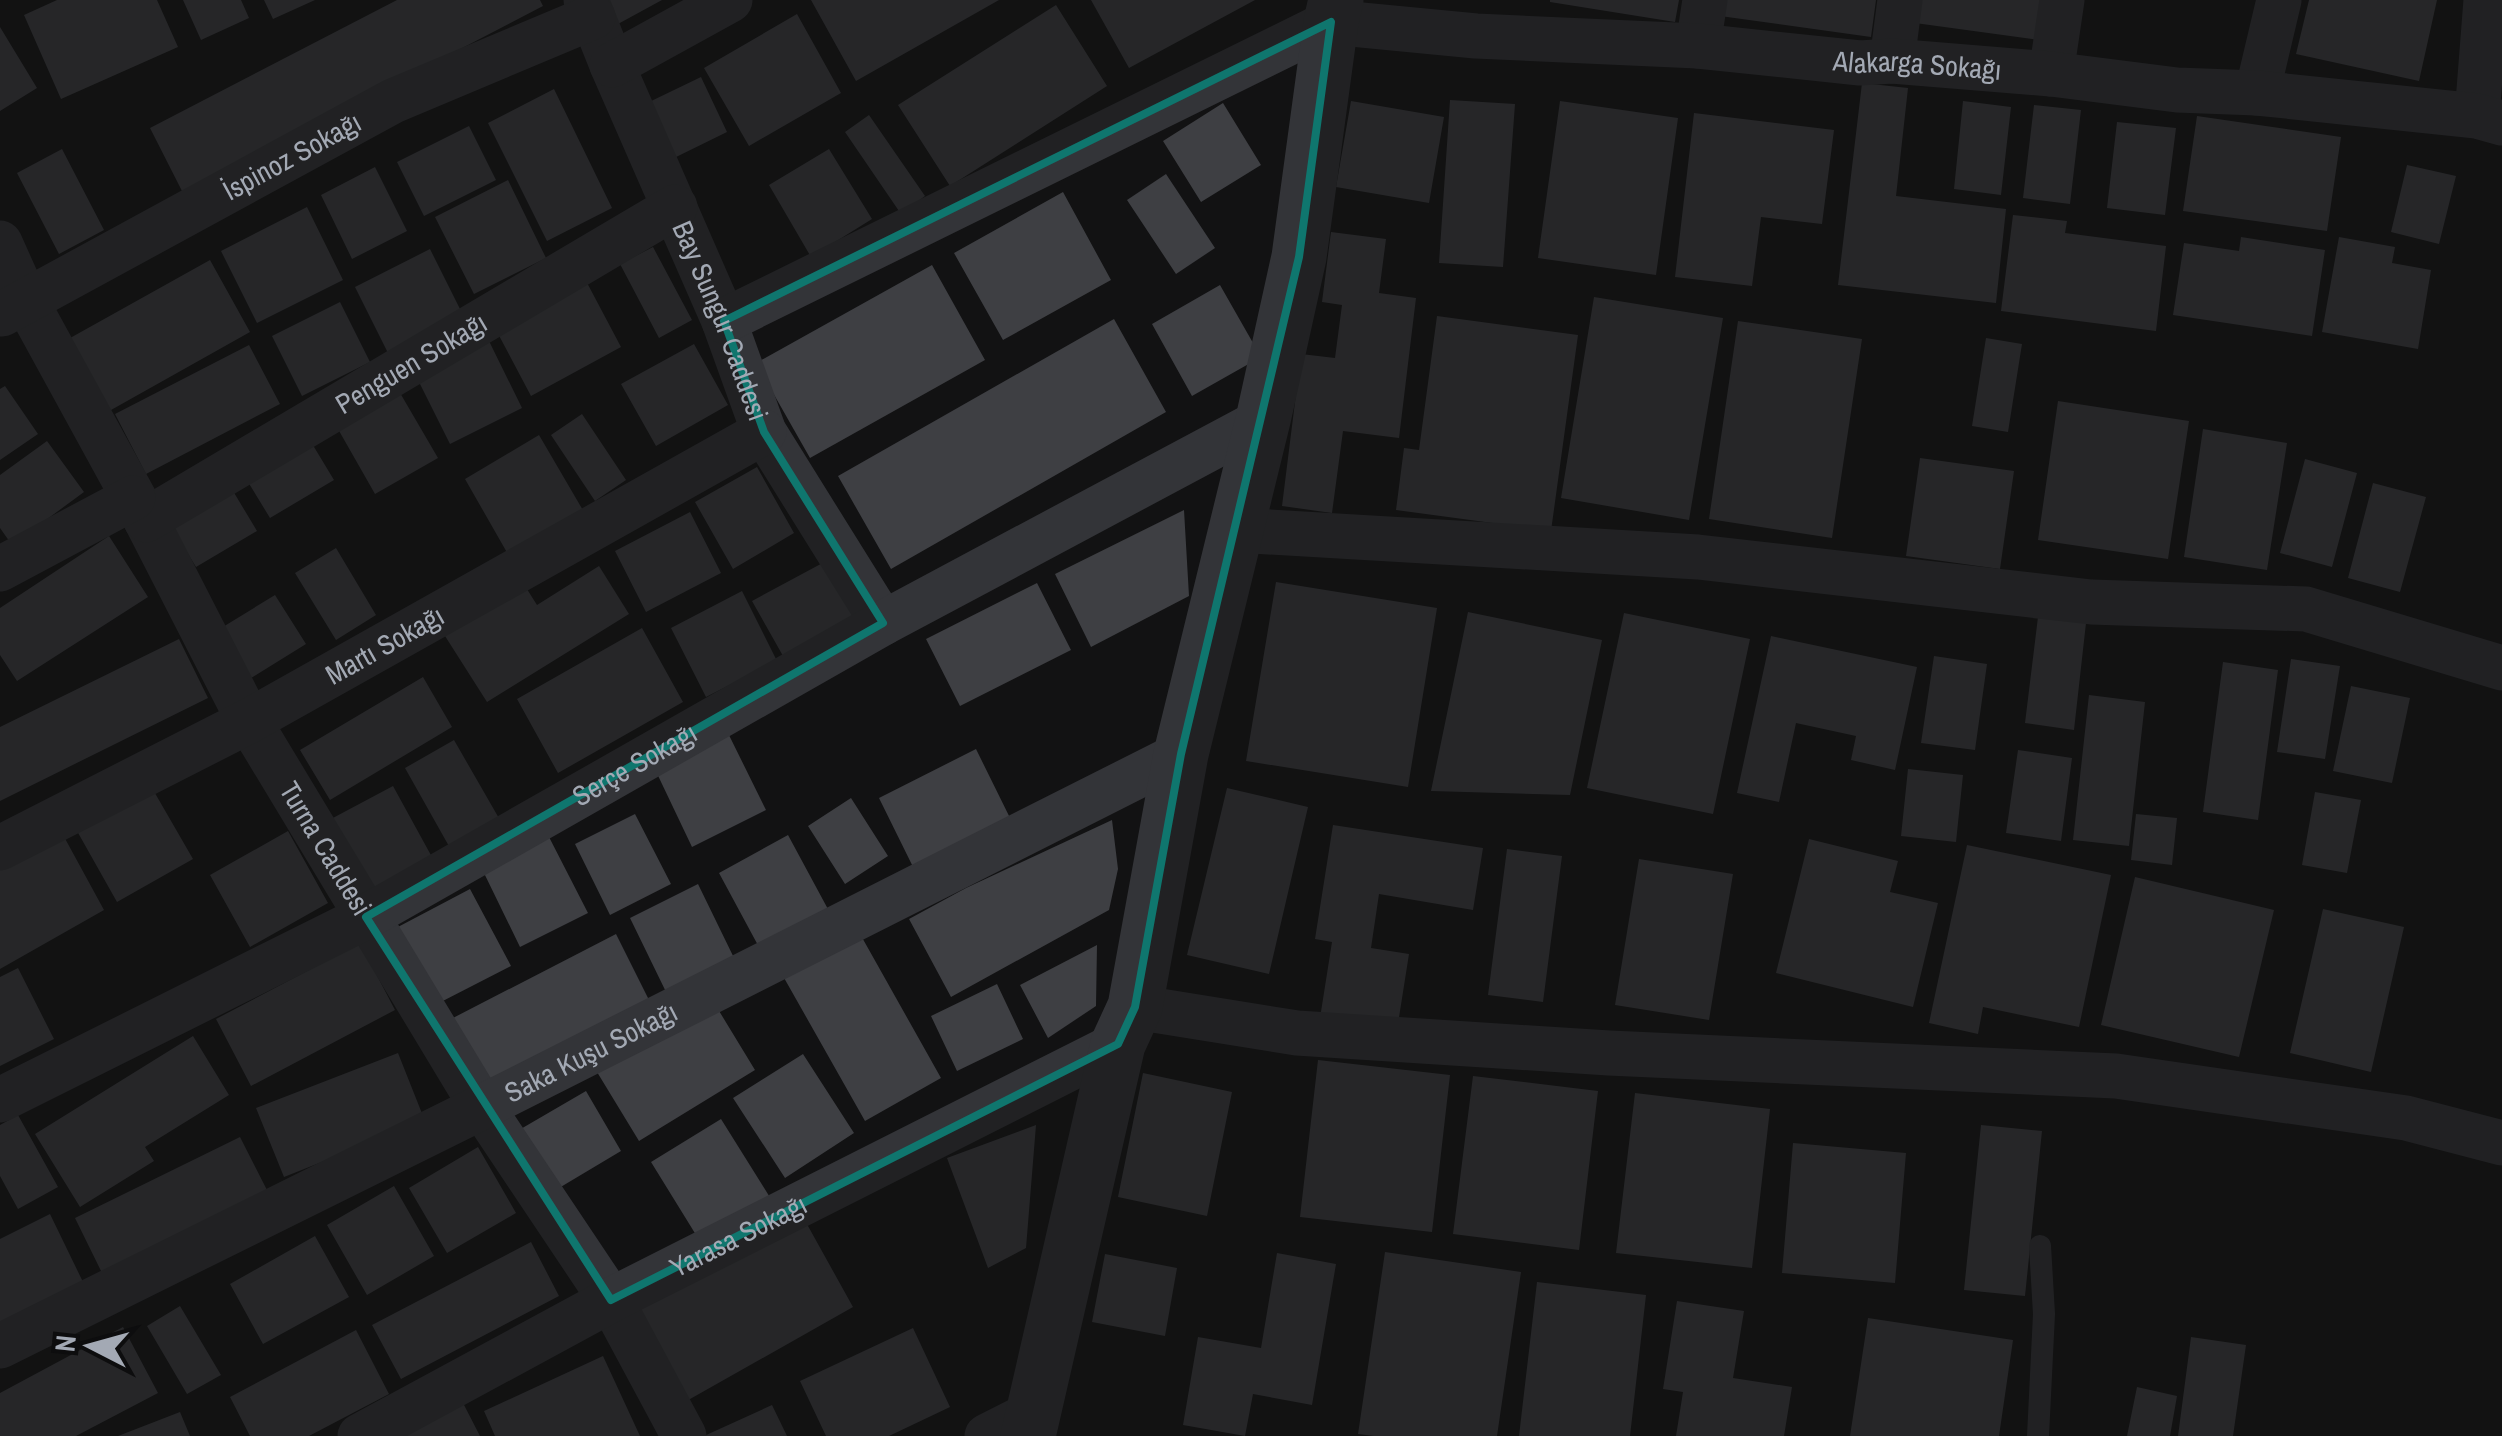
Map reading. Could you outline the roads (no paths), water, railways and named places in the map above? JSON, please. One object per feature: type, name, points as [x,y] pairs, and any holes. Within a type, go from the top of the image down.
[{"type":"street","points":[[612,65],[730,0]]},
{"type":"street","points":[[1698,46],[1704,0]]},
{"type":"street","points":[[1892,60],[1900,0]]},
{"type":"street","points":[[2051,74],[2062,0]]},
{"type":"street","points":[[2257,92],[2278,0]]},
{"type":"street","points":[[2486,0],[2490,120]]},
{"type":"street","name":"Bay Sungur Caddesi","points":[[590,8],[724,321],[764,432],[883,624]]},
{"type":"street","name":"İspinoz Sokağı","points":[[13,308],[393,101],[590,8]]},
{"type":"street","points":[[724,321],[1334,11]]},
{"type":"street","points":[[1016,1428],[1126,1026],[1181,754],[1263,420],[1299,257],[1334,11]]},
{"type":"street","name":"Alakarga Sokağı","points":[[1334,11],[1479,18],[1860,63],[1892,60],[2176,90],[2257,92],[2490,120]]},
{"type":"street","name":"Penguen Sokağı","points":[[0,570],[139,509],[675,206]]},
{"type":"street","name":"Turna Caddesi","points":[[0,243],[13,308],[139,509],[248,721],[482,1107],[612,1300],[684,1436]]},
{"type":"street","name":"Serçe Sokağı","points":[[0,1100],[366,916],[883,624],[1263,420]]},
{"type":"street","name":"Martı Sokağı","points":[[0,848],[248,721],[764,432]]},
{"type":"street","points":[[1236,530],[1698,557],[2091,602],[2306,609],[2502,668]]},
{"type":"street","name":"Saka Kuşu Sokağı","points":[[0,1346],[1181,754]]},
{"type":"street","points":[[1126,1026],[2116,1076],[2406,1118],[2502,1143]]},
{"type":"street","name":"Yarasa Sokağı","points":[[360,1436],[1126,1026]]},
{"type":"lane","points":[[2038,1436],[2044,1314],[2040,1246]]}]
